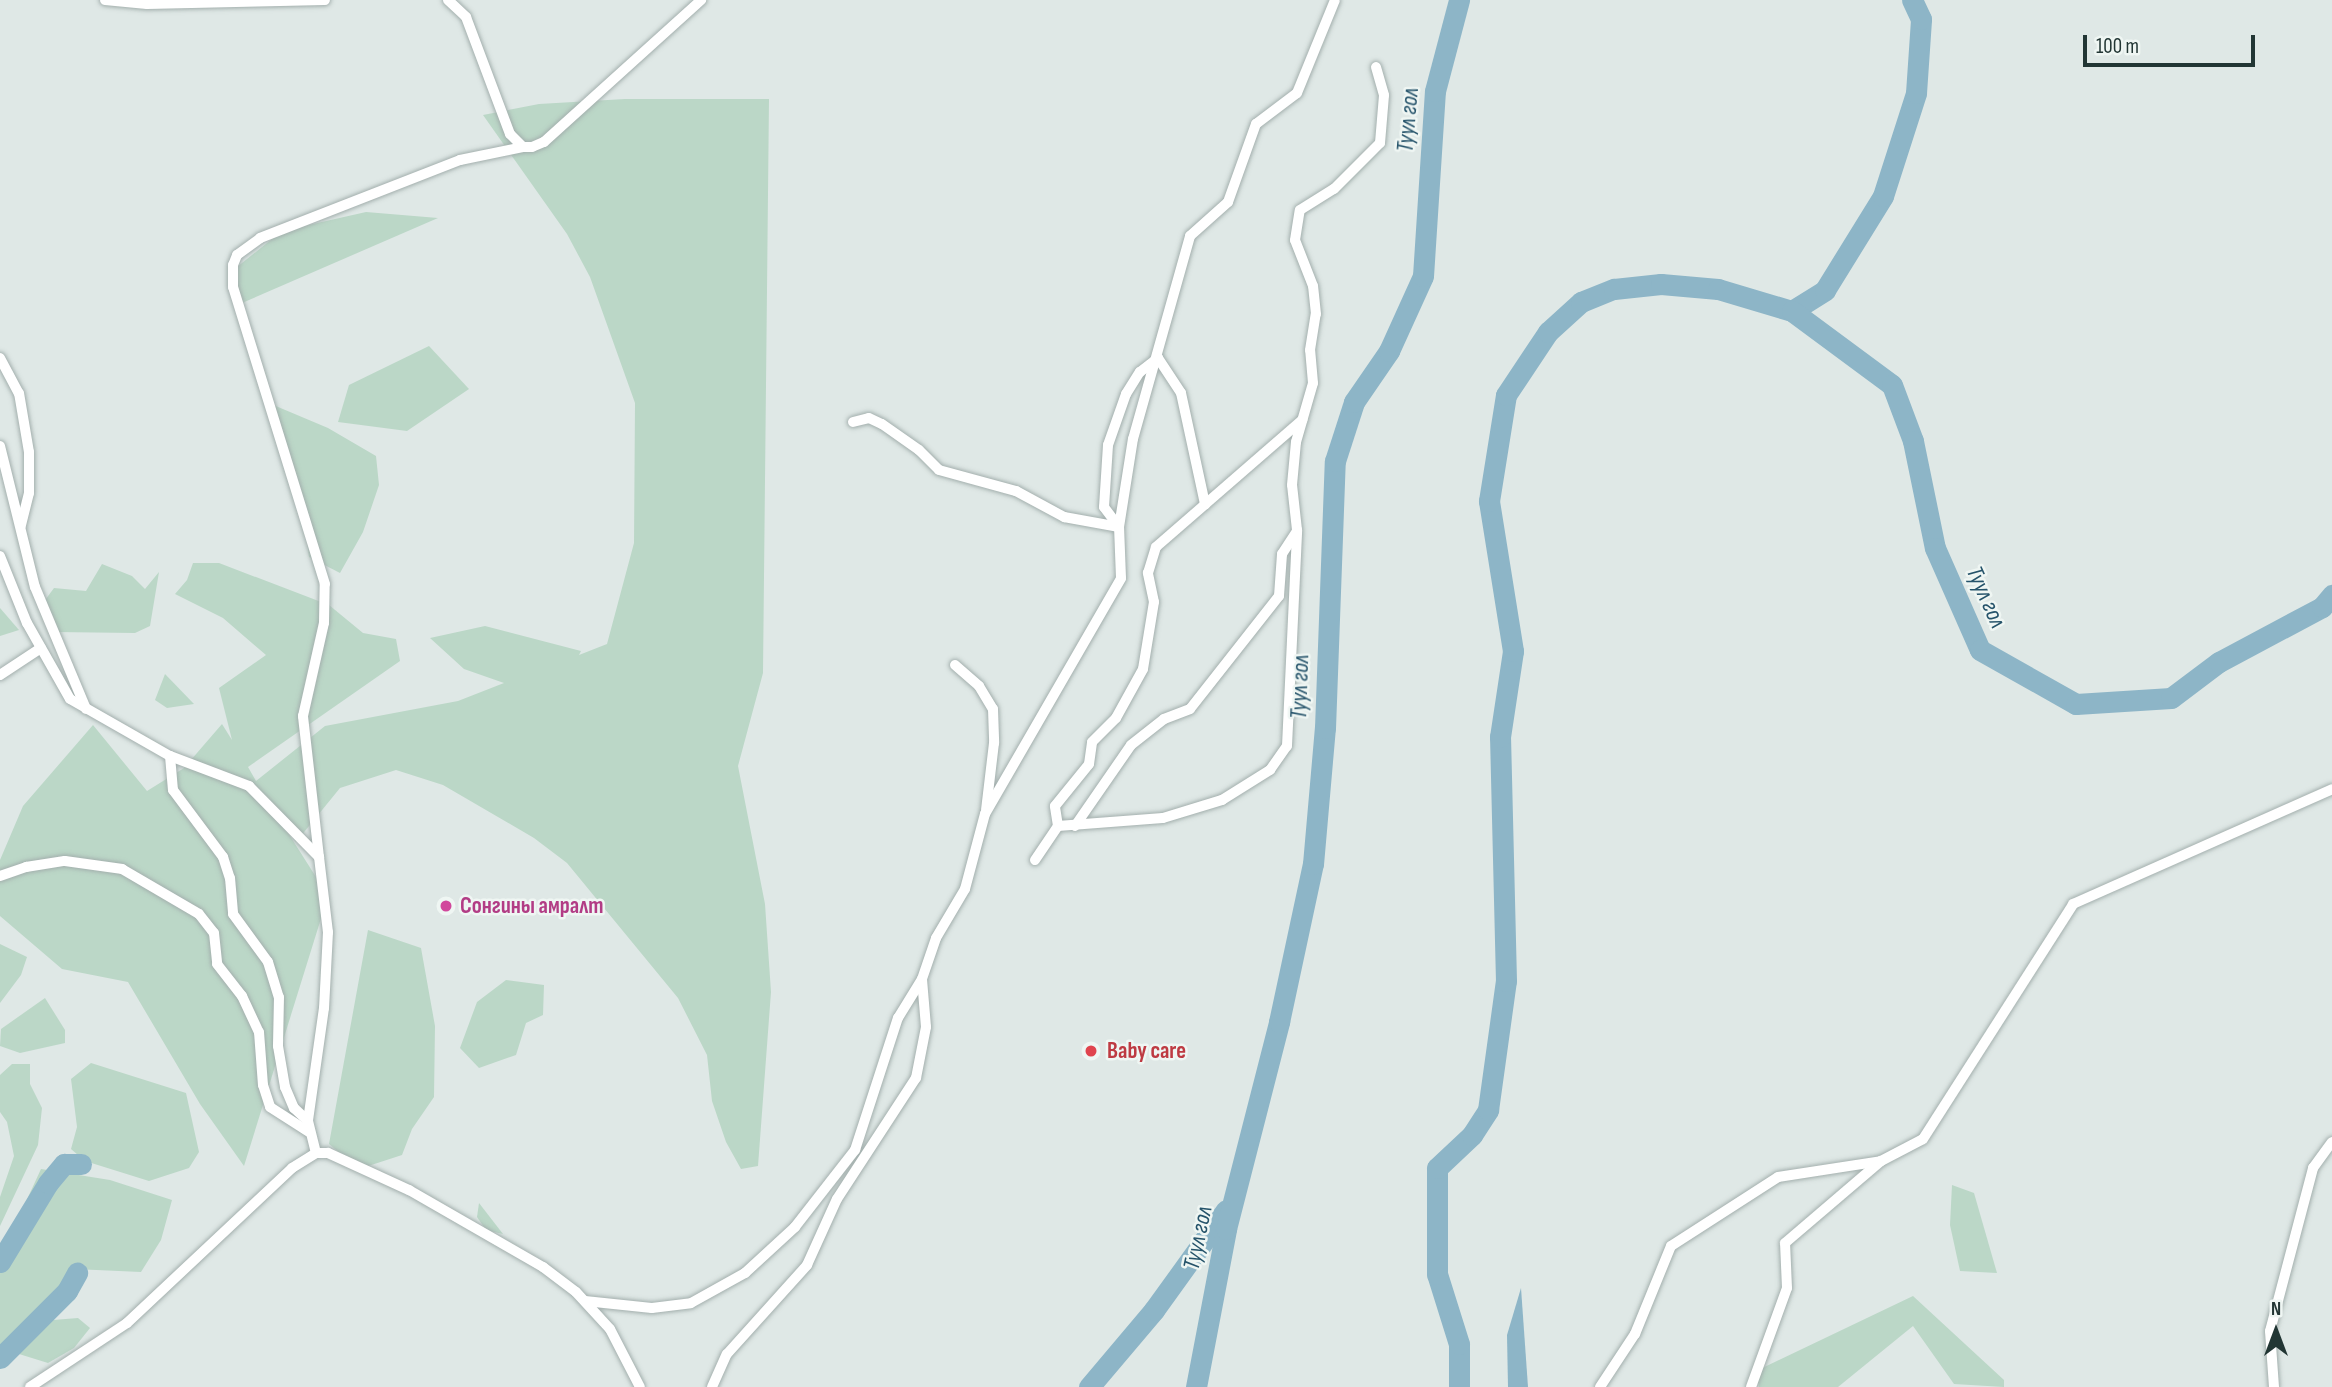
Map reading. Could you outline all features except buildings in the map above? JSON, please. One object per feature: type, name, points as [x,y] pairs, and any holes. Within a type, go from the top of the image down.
[{"type":"street","points":[[105,0],[147,4],[325,0]]},
{"type":"street","points":[[448,0],[466,17]]},
{"type":"street","points":[[462,0],[510,134],[523,147]]},
{"type":"street","points":[[308,1126],[327,964],[327,906],[303,716],[324,624],[325,584],[233,287],[233,265],[243,250],[260,238],[460,160],[544,142],[701,0]]},
{"type":"street","points":[[985,814],[1121,578],[1119,527],[1133,439],[1158,358],[1190,236],[1228,202],[1256,124],[1297,93],[1335,0]]},
{"type":"street","points":[[1058,826],[1163,818],[1222,800],[1270,770],[1287,746],[1290,717],[1288,666],[1297,530],[1292,485],[1303,419],[1313,383],[1310,350],[1317,314],[1313,286],[1295,240],[1300,210],[1334,189],[1380,143],[1384,94],[1376,66]]},
{"type":"street","points":[[0,358],[19,393],[29,452],[29,493],[21,526]]},
{"type":"street","points":[[1158,358],[1181,393],[1205,504]]},
{"type":"street","points":[[1119,527],[1104,506],[1108,445],[1126,394],[1140,372],[1158,358]]},
{"type":"street","points":[[853,422],[869,418],[882,424],[939,470],[1016,491],[1064,517],[1119,527]]},
{"type":"street","points":[[1035,860],[1058,826],[1055,806],[1089,764],[1092,742],[1116,718],[1143,668],[1154,601],[1148,573],[1156,547],[1303,419]]},
{"type":"street","points":[[0,446],[35,587],[87,713]]},
{"type":"street","points":[[1075,825],[1131,745],[1164,719],[1190,709],[1279,596],[1282,554],[1297,530]]},
{"type":"street","points":[[0,556],[41,648],[70,699],[87,713],[170,756],[248,786],[319,857]]},
{"type":"street","points":[[0,675],[41,648]]},
{"type":"street","points":[[584,1301],[652,1308],[691,1303],[745,1273],[795,1227],[855,1150],[898,1018],[922,979],[936,938],[965,889],[985,814],[994,743],[993,709],[979,686],[955,665]]},
{"type":"street","points":[[170,756],[173,790],[223,857],[230,878],[233,914],[268,962],[279,997],[278,1046],[285,1087],[294,1108],[308,1126],[316,1153]]},
{"type":"street","points":[[1751,1387],[1787,1288],[1785,1243],[1881,1161],[1923,1139],[2073,904],[2332,789]]},
{"type":"street","points":[[0,876],[26,867],[65,861],[122,869],[199,914],[214,933],[217,964],[242,996],[259,1032],[263,1084],[270,1107],[308,1126]]},
{"type":"street","points":[[712,1387],[727,1354],[807,1265],[837,1199],[916,1078],[926,1027],[922,979]]},
{"type":"street","points":[[2274,1387],[2270,1331],[2313,1168],[2332,1142]]},
{"type":"street","points":[[30,1387],[127,1323],[292,1168],[316,1153],[328,1153],[409,1190],[543,1267],[584,1301],[610,1329],[640,1387]]},
{"type":"street","points":[[1600,1387],[1635,1334],[1671,1246],[1778,1177],[1881,1161]]},
{"type":"green space","points":[[625,99],[769,99],[763,673],[738,766],[765,904],[771,992],[758,1166],[741,1169],[726,1142],[712,1101],[707,1055],[678,998],[567,863],[534,838],[443,785],[396,770],[340,788],[296,842],[285,828],[328,896],[244,1166],[200,1104],[128,982],[62,969],[0,916],[0,860],[23,806],[93,725],[147,791],[184,768],[222,724],[232,740],[219,688],[266,655],[223,618],[175,594],[187,580],[193,563],[219,563],[329,605],[363,633],[396,639],[400,661],[248,767],[256,781],[325,726],[458,701],[504,683],[464,669],[430,638],[485,626],[581,651],[579,655],[607,644],[634,543],[635,403],[590,277],[567,234],[483,115],[539,104]]},
{"type":"green space","points":[[366,212],[438,218],[235,306],[237,267],[282,231]]},
{"type":"green space","points":[[429,346],[469,389],[407,431],[338,422],[349,385]]},
{"type":"green space","points":[[271,404],[328,428],[376,456],[379,485],[363,532],[340,573],[309,557],[301,496]]},
{"type":"green space","points":[[102,564],[132,576],[145,589],[159,572],[150,626],[135,633],[54,632],[43,603],[54,588],[86,591]]},
{"type":"green space","points":[[0,608],[19,630],[0,636]]},
{"type":"green space","points":[[165,674],[194,704],[167,708],[155,700]]},
{"type":"green space","points":[[368,930],[421,948],[435,1026],[434,1097],[412,1129],[402,1155],[359,1169],[329,1144]]},
{"type":"green space","points":[[0,944],[27,957],[21,975],[0,1003]]},
{"type":"green space","points":[[506,980],[544,985],[543,1015],[526,1023],[516,1055],[479,1068],[460,1048],[477,1002]]},
{"type":"green space","points":[[45,998],[65,1030],[65,1043],[20,1053],[0,1046],[1,1029]]},
{"type":"green space","points":[[91,1063],[186,1093],[199,1152],[189,1168],[149,1181],[85,1161],[71,1149],[77,1127],[71,1079]]},
{"type":"green space","points":[[12,1064],[30,1064],[30,1084],[42,1108],[38,1145],[0,1226],[0,1197],[14,1156],[7,1122],[0,1112],[0,1075]]},
{"type":"green space","points":[[41,1169],[110,1180],[172,1200],[161,1240],[141,1272],[74,1269],[0,1351],[0,1258]]},
{"type":"green space","points":[[1952,1185],[1974,1193],[1997,1273],[1960,1271],[1950,1225]]},
{"type":"green space","points":[[479,1203],[503,1234],[486,1230],[477,1217]]},
{"type":"green space","points":[[1913,1296],[2004,1380],[2004,1387],[1954,1384],[1913,1326],[1838,1387],[1759,1387],[1756,1371]]},
{"type":"green space","points":[[78,1318],[90,1328],[74,1348],[48,1363],[19,1354],[41,1321]]},
{"type":"water","points":[[1521,1288],[1528,1387],[1508,1387],[1507,1335]]},
{"type":"waterway","name":"Туул гол","points":[[1196,1387],[1226,1229],[1279,1022],[1313,864],[1325,728],[1335,461],[1354,402],[1389,351],[1423,276],[1435,91],[1459,0]]},
{"type":"waterway","name":"Туул гол","points":[[1792,311],[1825,290],[1883,196],[1916,93],[1921,19],[1912,0]]},
{"type":"waterway","name":"Туул гол","points":[[1459,1387],[1459,1344],[1437,1274],[1437,1168],[1472,1135],[1488,1110],[1506,981],[1500,737],[1513,651],[1489,501],[1506,395],[1548,332],[1581,302],[1614,289],[1661,284],[1718,289],[1792,311],[1892,385],[1913,441],[1935,548],[1980,650],[2076,704],[2171,698],[2219,662],[2322,607],[2332,595]]},
{"type":"waterway","points":[[0,1262],[48,1183],[64,1164],[81,1164]]},
{"type":"waterway","points":[[1089,1387],[1154,1310],[1226,1210]]},
{"type":"waterway","points":[[0,1358],[67,1291],[77,1273]]},
{"type":"place","name":"Сонгины амралт","points":[[446,906]]},
{"type":"place","name":"Baby care","points":[[1091,1051]]}]
